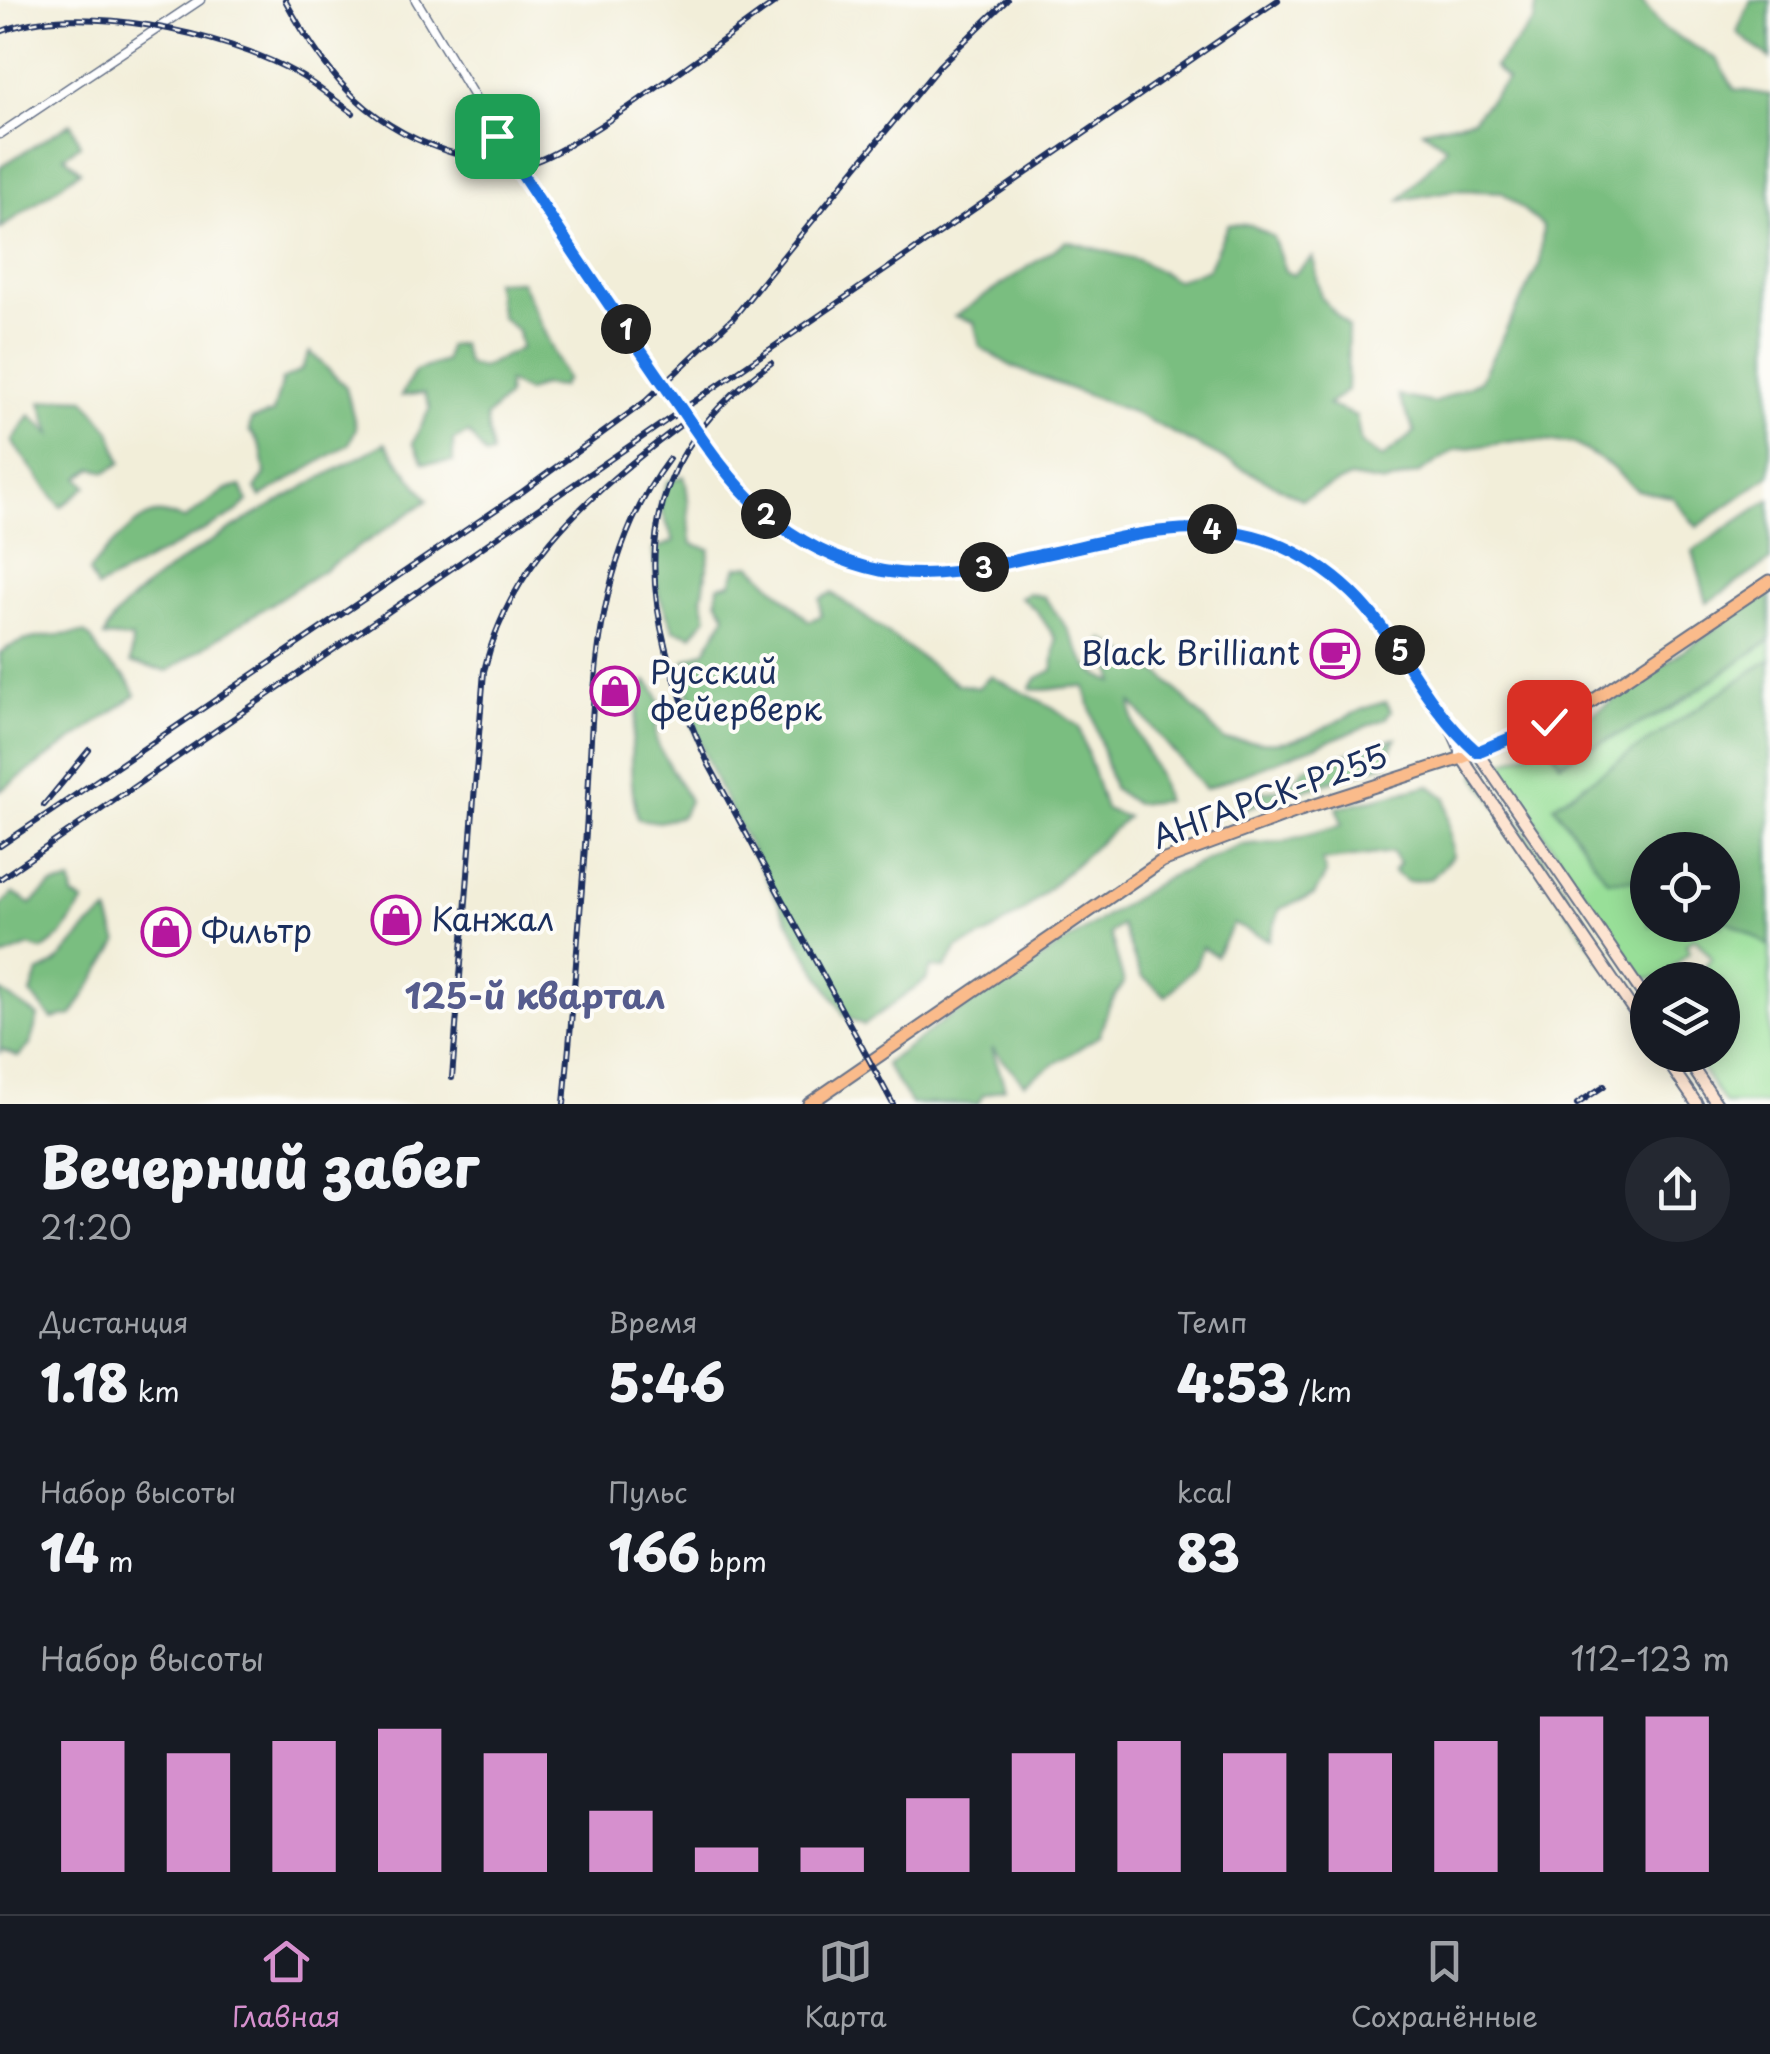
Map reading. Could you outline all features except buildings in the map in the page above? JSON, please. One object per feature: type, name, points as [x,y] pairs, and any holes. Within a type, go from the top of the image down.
[{"type":"main road","name":"АНГАРСК-Р255","points":[[810,1104],[1162,861],[1283,816],[1462,758],[1613,690],[1770,580]]},
{"type":"main road","points":[[1477,752],[1630,976]]},
{"type":"main road","points":[[1462,758],[1630,1005]]},
{"type":"main road","points":[[1675,1072],[1697,1104]]},
{"type":"main road","points":[[1696,1072],[1718,1104]]},
{"type":"street","points":[[0,134],[200,0]]},
{"type":"street","points":[[416,0],[497,136],[632,339],[706,444],[765,513],[823,551],[884,571],[920,575],[959,572],[1181,527],[1250,535],[1282,546],[1355,592],[1452,730],[1477,752]]},
{"type":"street","points":[[1452,730],[1462,758]]},
{"type":"green space","points":[[1537,0],[1641,0],[1663,28],[1718,60],[1734,89],[1770,95],[1770,475],[1697,527],[1672,497],[1637,490],[1610,466],[1573,443],[1522,440],[1455,450],[1419,473],[1385,483],[1350,477],[1302,499],[1132,412],[1013,367],[980,347],[974,322],[955,316],[1067,241],[1138,260],[1176,280],[1208,269],[1228,224],[1251,225],[1273,237],[1285,271],[1293,275],[1313,257],[1321,298],[1348,327],[1347,390],[1328,405],[1356,416],[1361,444],[1382,458],[1415,432],[1398,396],[1434,403],[1480,381],[1540,263],[1543,226],[1502,192],[1455,190],[1400,200],[1447,147],[1422,130],[1473,119],[1507,80],[1494,67],[1534,22]]},
{"type":"green space","points":[[1751,0],[1770,0],[1770,59],[1737,32]]},
{"type":"green space","points":[[71,123],[80,145],[64,156],[80,171],[0,229],[0,167]]},
{"type":"green space","points":[[494,281],[521,281],[566,379],[561,387],[542,385],[527,392],[508,382],[507,397],[486,417],[492,454],[486,456],[469,433],[453,440],[453,462],[424,463],[413,443],[430,408],[424,393],[401,396],[415,371],[445,361],[448,346],[461,344],[467,364],[481,368],[521,348],[518,331],[501,317]]},
{"type":"green space","points":[[310,352],[346,387],[356,428],[349,444],[261,497],[255,489],[265,474],[264,462],[260,445],[249,431],[251,420],[273,413],[282,380],[301,370]]},
{"type":"green space","points":[[85,399],[111,432],[121,463],[106,472],[93,468],[79,478],[87,486],[61,507],[12,442],[30,415],[51,434],[41,402]]},
{"type":"green space","points":[[385,443],[428,500],[168,671],[131,663],[132,639],[104,637],[118,614],[184,559],[275,503]]},
{"type":"green space","points":[[684,476],[692,544],[710,549],[702,599],[707,617],[692,635],[674,630],[658,594],[653,550],[674,541],[660,507],[667,482]]},
{"type":"green space","points":[[241,486],[248,502],[234,514],[97,588],[89,572],[139,521],[155,514],[185,519],[225,490]]},
{"type":"green space","points":[[1770,499],[1770,561],[1707,603],[1693,551]]},
{"type":"green space","points":[[751,565],[809,621],[821,616],[820,599],[832,593],[957,684],[978,688],[990,676],[1054,708],[1079,727],[1105,809],[1127,817],[1025,910],[989,934],[958,948],[945,968],[931,967],[926,980],[864,1025],[845,1016],[803,949],[717,784],[692,722],[685,660],[705,651],[726,615],[717,600],[718,586],[731,583],[737,567]]},
{"type":"green space","points":[[1770,590],[1770,640],[1671,708],[1560,763],[1549,745]]},
{"type":"green space","points":[[1028,593],[1044,597],[1095,672],[1114,682],[1113,672],[1100,652],[1103,639],[1162,675],[1224,740],[1288,741],[1374,705],[1386,702],[1391,711],[1385,719],[1205,789],[1132,703],[1135,726],[1158,775],[1165,801],[1135,804],[1113,788],[1085,687],[1030,689],[1036,679],[1053,670],[1056,639],[1037,611],[1020,597]]},
{"type":"green space","points":[[84,633],[109,665],[124,676],[136,695],[0,791],[0,653],[29,640]]},
{"type":"green space","points":[[1770,640],[1770,659],[1554,806],[1607,879],[1630,880],[1630,942],[1689,942],[1689,952],[1678,962],[1631,962],[1503,775],[1503,762],[1549,745],[1560,763],[1671,709]]},
{"type":"green space","points":[[1770,659],[1770,946],[1740,928],[1740,832],[1630,832],[1630,880],[1607,880],[1554,805]]},
{"type":"green space","points":[[646,681],[659,701],[657,743],[689,801],[682,816],[659,822],[638,819],[632,784],[633,733]]},
{"type":"green space","points":[[1396,738],[1386,764],[1235,811],[1242,797],[1284,787],[1304,768]]},
{"type":"green space","points":[[1482,770],[1612,959],[1605,965],[1476,775]]},
{"type":"green space","points":[[1429,785],[1446,798],[1452,856],[1432,878],[1408,882],[1393,872],[1399,864],[1392,852],[1322,861],[1326,874],[1314,895],[1280,909],[1269,940],[1233,924],[1216,956],[1202,947],[1196,965],[1166,996],[1141,976],[1121,925],[1110,933],[1124,983],[1109,1006],[1099,1036],[1024,1083],[992,1048],[1005,1088],[983,1095],[978,1104],[911,1104],[885,1064],[946,1019],[1164,879],[1240,845],[1285,841],[1342,825],[1337,808]]},
{"type":"green space","points":[[71,882],[73,897],[84,902],[62,935],[42,950],[29,946],[0,958],[0,907],[13,893],[31,904],[51,886]]},
{"type":"green space","points":[[108,912],[118,943],[72,1015],[52,1019],[31,994],[38,973],[49,968]]},
{"type":"green space","points":[[1740,928],[1770,946],[1770,1104],[1725,1104],[1703,1072],[1740,1072],[1740,962],[1708,962],[1712,958],[1698,942],[1740,942]]},
{"type":"green space","points":[[0,991],[38,1016],[30,1045],[18,1057],[1,1049],[0,1054]]},
{"type":"railway","points":[[285,0],[336,78],[378,117],[430,145],[484,162],[515,166],[544,158],[574,142],[779,0]]},
{"type":"railway","points":[[0,846],[522,492],[646,401],[733,318],[939,66],[1007,0]]},
{"type":"railway","points":[[0,879],[1278,0]]},
{"type":"railway","points":[[0,32],[69,19],[109,20],[191,34],[266,58],[296,73],[353,113]]},
{"type":"railway","points":[[771,363],[721,405],[686,450],[665,497],[655,546],[656,597],[666,650],[708,763],[893,1104]]},
{"type":"railway","points":[[452,1078],[484,671],[497,631],[514,594],[561,530],[588,501],[683,423]]},
{"type":"railway","points":[[564,1104],[600,637],[623,545],[642,501],[669,459]]},
{"type":"railway","points":[[44,805],[89,750]]},
{"type":"railway","points":[[1577,1104],[1604,1086]]},
{"type":"place","name":"Black Brilliant","points":[[1335,654]]},
{"type":"place","name":"Русский фейерверк","points":[[615,691]]},
{"type":"place","name":"Канжал","points":[[396,920]]},
{"type":"place","name":"Фильтр","points":[[166,932]]},
{"type":"district","name":"125-й квартал","points":[[535,997]]},
{"type":"route","points":[[497,136],[632,339],[737,485],[765,513],[823,551],[884,571],[920,575],[959,572],[1181,527],[1250,535],[1282,546],[1327,570],[1355,592],[1381,623],[1452,730],[1477,752],[1549,722]]}]
